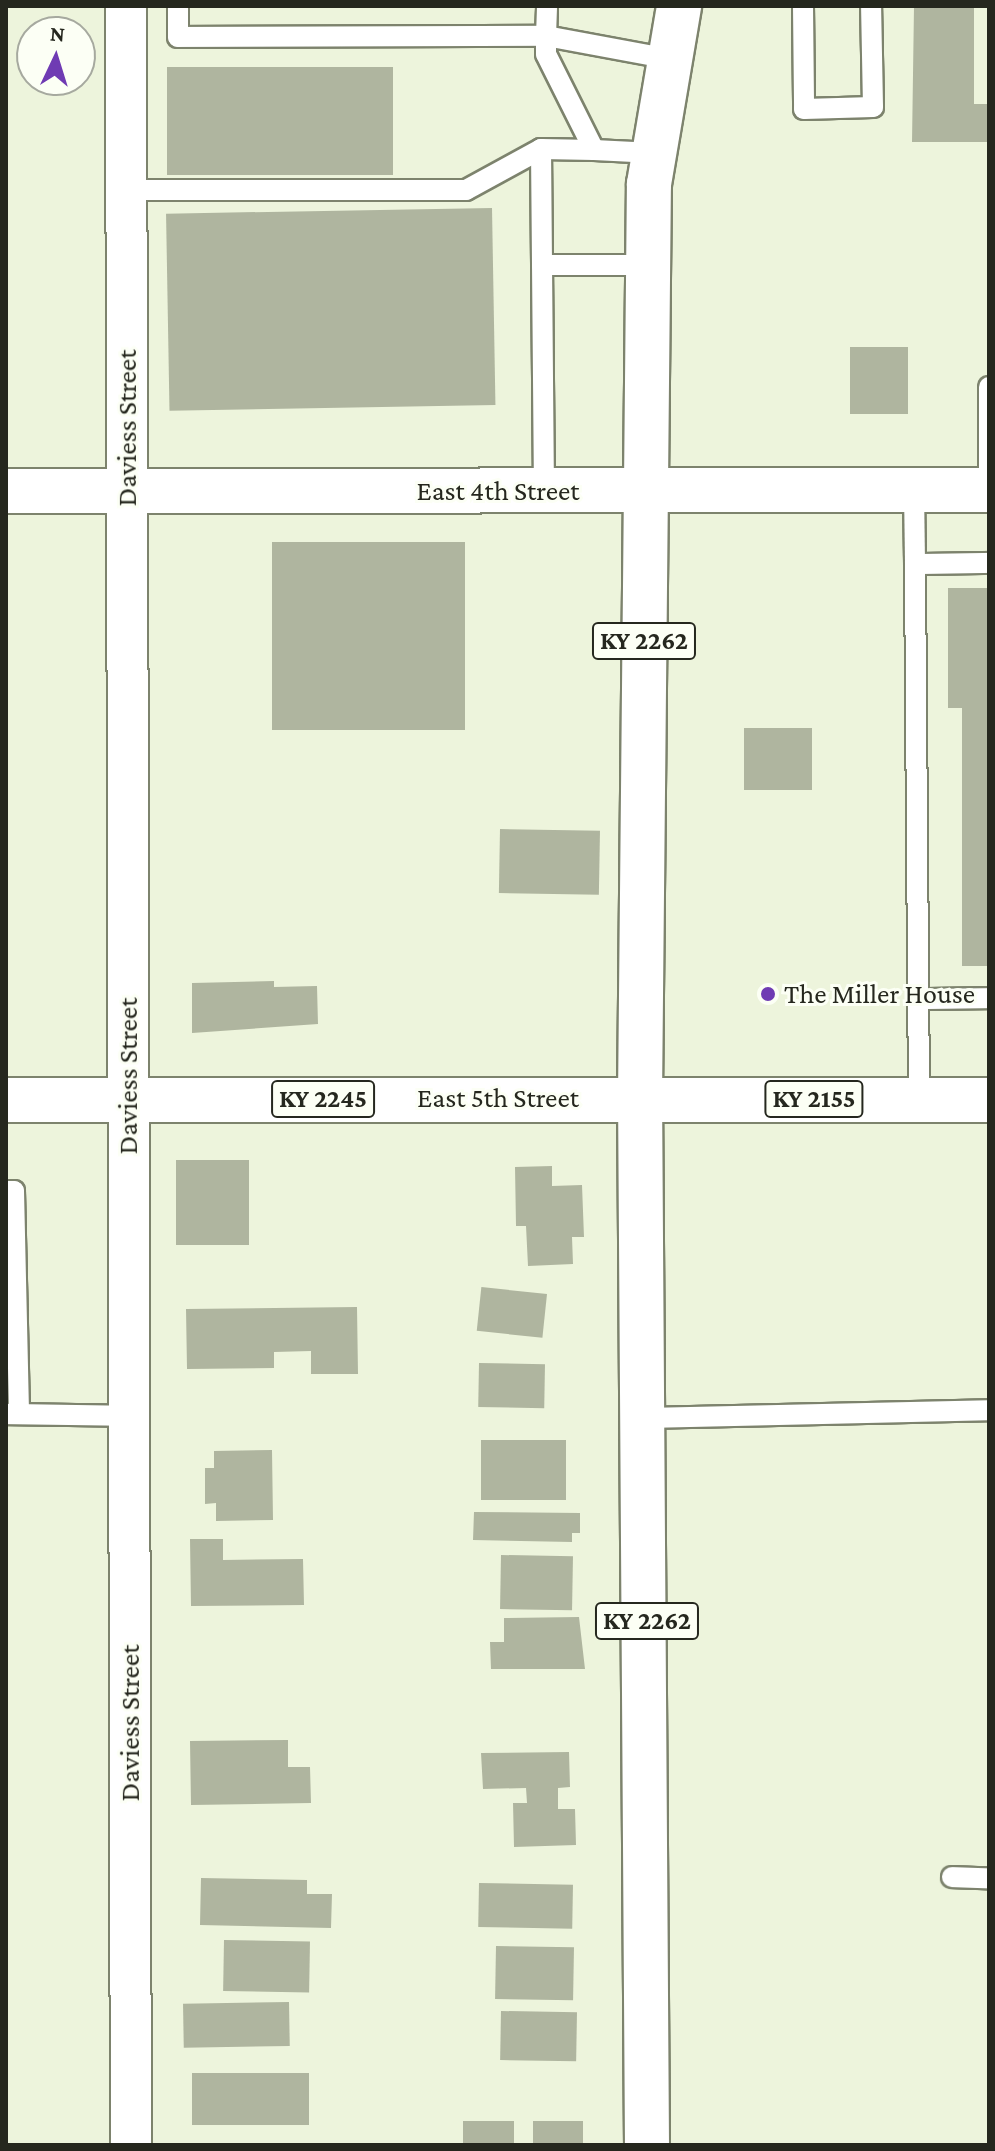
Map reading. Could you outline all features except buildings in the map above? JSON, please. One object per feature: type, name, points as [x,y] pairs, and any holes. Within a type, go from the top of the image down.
[{"type":"main road","name":"KY 2262","points":[[647,2145],[645,1418],[640,1098],[648,265],[651,168],[679,6]]},
{"type":"main road","name":"East 4th Street","points":[[6,491],[989,489]]},
{"type":"main road","name":"East 5th Street","points":[[6,1100],[989,1100]]},
{"type":"street","name":"Daviess Street","points":[[126,6],[131,2145]]},
{"type":"lane","points":[[178,6],[178,37],[546,36],[670,59]]},
{"type":"lane","points":[[547,6],[546,54],[594,150]]},
{"type":"lane","points":[[803,6],[804,109],[873,107],[871,6]]},
{"type":"lane","points":[[541,149],[544,491]]},
{"type":"lane","points":[[126,190],[466,190],[541,149],[594,150],[651,168]]},
{"type":"lane","points":[[542,265],[648,265]]},
{"type":"lane","points":[[989,387],[989,489]]},
{"type":"lane","points":[[914,490],[919,1100]]},
{"type":"lane","points":[[915,564],[989,563]]},
{"type":"lane","points":[[920,999],[989,998]]},
{"type":"lane","points":[[6,1191],[14,1191],[12,1414],[129,1416]]},
{"type":"lane","points":[[645,1418],[989,1410]]},
{"type":"lane","points":[[952,1877],[989,1878]]},
{"type":"place","name":"The Miller House","points":[[768,994]]}]
